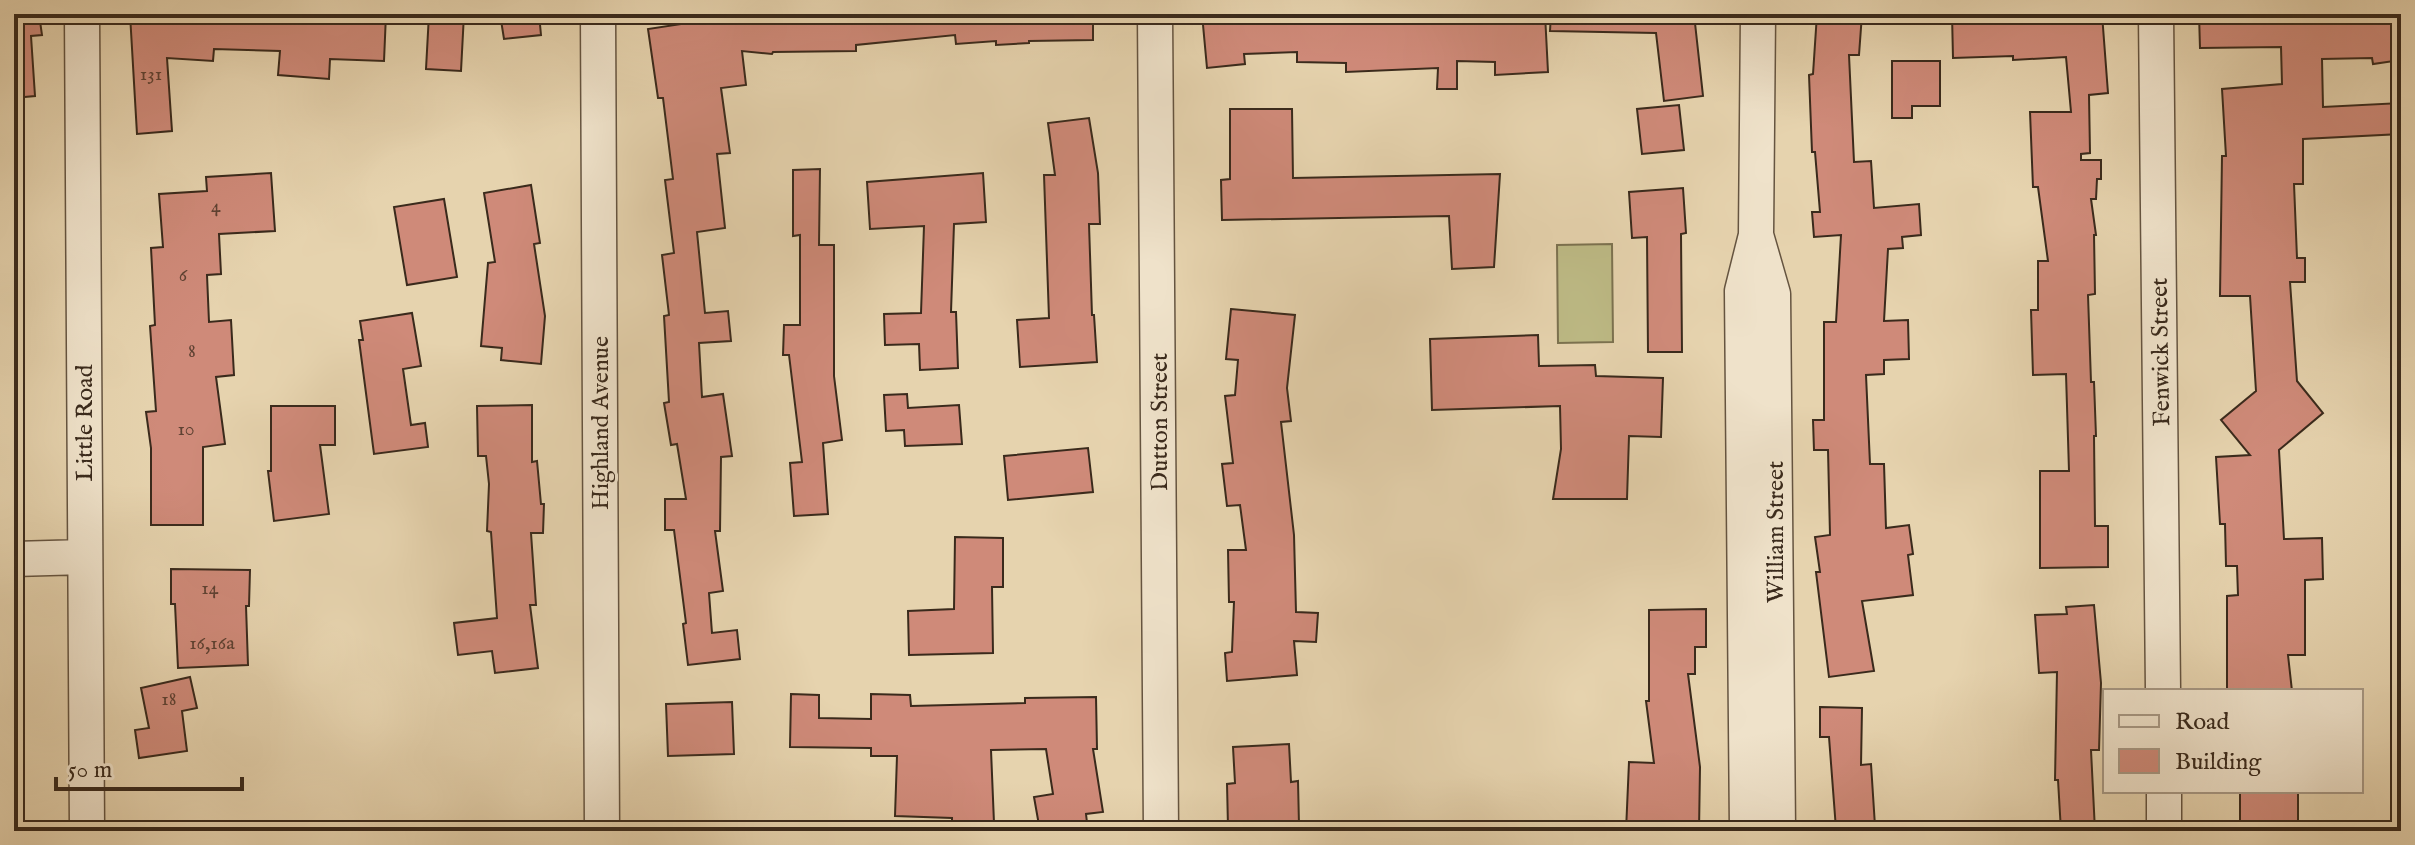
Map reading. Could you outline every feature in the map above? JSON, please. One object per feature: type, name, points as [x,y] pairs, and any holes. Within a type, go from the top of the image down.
[{"type":"street","name":"Little Road","points":[[82,14],[87,831]]},
{"type":"street","name":"Highland Avenue","points":[[598,14],[602,831]]},
{"type":"street","name":"Dutton Street","points":[[1155,14],[1161,831]]},
{"type":"street","name":"William Street","points":[[1747,831],[1742,291],[1756,235],[1758,14]]},
{"type":"street","name":"Fenwick Street","points":[[2156,14],[2163,689]]},
{"type":"street","name":"William Street","points":[[1756,235],[1773,294],[1778,831]]},
{"type":"street","points":[[14,559],[85,557]]},
{"type":"street","points":[[2164,793],[2164,831]]},
{"type":"shaded area","points":[[1612,244],[1613,342],[1558,343],[1557,245]]},
{"type":"building","points":[[14,14],[39,14],[42,35],[31,36],[35,96],[14,98]]},
{"type":"building","points":[[130,14],[386,14],[384,61],[330,59],[329,79],[278,75],[280,51],[214,49],[213,61],[167,58],[172,131],[137,134]]},
{"type":"building","points":[[429,14],[464,14],[461,71],[426,69]]},
{"type":"building","points":[[500,14],[539,14],[541,35],[504,39]]},
{"type":"building","points":[[747,14],[777,14],[776,22],[822,22],[821,14],[1093,14],[1093,40],[956,44],[955,35],[856,45],[856,51],[772,54],[742,51],[746,85],[721,88],[730,153],[717,154],[725,228],[697,232],[705,313],[728,311],[731,341],[699,343],[702,397],[723,394],[732,456],[721,457],[720,531],[715,531],[723,591],[709,593],[712,633],[737,630],[740,659],[688,665],[674,530],[665,530],[665,499],[686,499],[677,444],[671,445],[664,403],[669,402],[664,316],[669,315],[662,255],[674,253],[665,180],[673,179],[663,98],[658,98],[648,29]]},
{"type":"building","points":[[1202,14],[1545,14],[1548,72],[1495,75],[1495,62],[1457,61],[1457,89],[1437,89],[1438,68],[1346,72],[1346,63],[1297,62],[1297,52],[1244,54],[1245,64],[1207,68]]},
{"type":"building","points":[[1551,14],[1694,14],[1703,96],[1664,101],[1656,33],[1550,31]]},
{"type":"building","points":[[1817,14],[1862,14],[1859,55],[1849,55],[1854,162],[1871,161],[1874,208],[1919,204],[1921,235],[1902,237],[1903,248],[1888,249],[1884,321],[1908,320],[1909,359],[1884,360],[1884,374],[1866,375],[1870,464],[1884,464],[1886,528],[1909,525],[1913,554],[1908,555],[1913,595],[1862,601],[1874,671],[1829,677],[1816,572],[1820,572],[1815,537],[1830,535],[1828,450],[1814,450],[1813,420],[1824,420],[1824,322],[1836,322],[1841,235],[1814,237],[1812,212],[1820,212],[1815,152],[1812,152],[1809,75],[1813,74]]},
{"type":"building","points":[[1952,14],[2102,14],[2108,93],[2089,95],[2090,153],[2081,154],[2081,160],[2101,160],[2101,179],[2097,179],[2096,199],[2091,199],[2096,235],[2095,294],[2088,295],[2096,436],[2095,526],[2108,526],[2108,567],[2040,568],[2040,471],[2069,471],[2066,374],[2033,375],[2031,310],[2038,310],[2038,261],[2048,261],[2038,187],[2033,187],[2030,112],[2071,112],[2066,57],[2013,60],[2013,56],[1953,58]]},
{"type":"building","points":[[2199,14],[2401,14],[2401,60],[2373,64],[2372,58],[2322,59],[2323,107],[2401,103],[2401,134],[2303,139],[2303,184],[2294,184],[2297,258],[2305,258],[2305,282],[2290,282],[2297,381],[2323,413],[2279,450],[2284,539],[2322,538],[2323,579],[2305,580],[2305,655],[2288,655],[2292,689],[2227,689],[2227,596],[2238,595],[2237,566],[2226,566],[2225,524],[2220,524],[2216,457],[2250,455],[2221,420],[2256,391],[2250,296],[2220,296],[2222,156],[2226,156],[2222,89],[2282,84],[2281,47],[2200,48]]},
{"type":"building","points":[[1892,61],[1940,61],[1940,106],[1912,106],[1912,118],[1892,118]]},
{"type":"building","points":[[1679,105],[1684,150],[1642,154],[1637,109]]},
{"type":"building","points":[[1230,109],[1292,109],[1293,178],[1500,174],[1494,267],[1452,269],[1449,216],[1222,220],[1221,180],[1230,179]]},
{"type":"building","points":[[1089,118],[1098,173],[1100,224],[1089,224],[1097,362],[1020,367],[1017,320],[1049,318],[1044,175],[1055,175],[1048,123]]},
{"type":"building","points":[[820,169],[819,245],[834,245],[834,376],[842,440],[823,443],[828,514],[794,516],[790,463],[802,462],[789,355],[783,355],[784,325],[800,325],[800,235],[793,236],[793,170]]},
{"type":"building","points":[[271,173],[275,231],[219,234],[221,274],[207,275],[209,322],[231,320],[234,375],[216,377],[225,444],[203,447],[203,525],[151,525],[151,448],[146,412],[156,411],[150,326],[155,325],[151,248],[163,247],[159,194],[207,191],[206,177]]},
{"type":"building","points":[[983,173],[986,222],[954,224],[951,312],[956,312],[958,368],[920,370],[919,344],[885,345],[884,314],[921,313],[924,226],[870,229],[867,182]]},
{"type":"building","points":[[531,185],[540,243],[534,244],[545,316],[541,364],[501,360],[502,348],[481,346],[488,263],[495,262],[484,193]]},
{"type":"building","points":[[1683,188],[1686,233],[1681,234],[1682,352],[1648,352],[1647,237],[1632,238],[1629,192]]},
{"type":"building","points":[[444,199],[457,277],[407,285],[394,207]]},
{"type":"building","points":[[1231,309],[1295,315],[1287,388],[1291,421],[1281,422],[1294,535],[1296,612],[1318,613],[1316,642],[1294,641],[1297,675],[1227,681],[1225,653],[1232,652],[1234,602],[1229,602],[1228,550],[1246,550],[1240,505],[1227,506],[1222,464],[1233,463],[1225,396],[1235,395],[1238,360],[1226,359]]},
{"type":"building","points":[[412,313],[421,366],[403,369],[411,425],[425,423],[428,447],[374,454],[359,340],[363,340],[360,321]]},
{"type":"building","points":[[1538,335],[1539,366],[1595,365],[1596,376],[1663,378],[1661,437],[1629,436],[1627,499],[1553,499],[1561,449],[1560,406],[1432,410],[1430,339]]},
{"type":"building","points":[[907,394],[908,408],[959,405],[962,444],[905,446],[904,430],[886,431],[884,395]]},
{"type":"building","points":[[532,405],[532,462],[537,461],[541,504],[544,504],[543,533],[531,533],[536,605],[530,605],[538,668],[495,673],[492,651],[458,655],[454,623],[497,618],[491,532],[487,531],[489,484],[486,456],[478,456],[477,406]]},
{"type":"building","points":[[271,406],[335,406],[335,445],[320,445],[329,514],[274,521],[268,471],[271,471]]},
{"type":"building","points":[[1088,448],[1093,492],[1008,500],[1004,456]]},
{"type":"building","points":[[955,537],[1003,538],[1003,587],[992,587],[993,653],[909,655],[908,611],[954,609]]},
{"type":"building","points":[[171,569],[250,570],[249,606],[246,606],[248,665],[178,668],[175,604],[171,604]]},
{"type":"building","points":[[2094,605],[2101,683],[2099,750],[2091,750],[2095,831],[2061,831],[2058,780],[2055,780],[2057,672],[2039,673],[2035,615],[2067,614],[2066,607]]},
{"type":"building","points":[[1706,609],[1706,647],[1695,647],[1695,674],[1688,674],[1700,767],[1699,831],[1626,831],[1629,762],[1654,763],[1646,701],[1649,701],[1649,610]]},
{"type":"building","points":[[190,677],[197,708],[182,711],[187,751],[139,758],[135,730],[149,728],[141,688]]},
{"type":"building","points":[[791,694],[819,695],[819,718],[871,719],[871,694],[910,695],[911,706],[1025,703],[1025,698],[1096,697],[1097,749],[1093,749],[1103,812],[1086,814],[1088,831],[1040,831],[1034,797],[1053,794],[1046,749],[991,750],[994,823],[952,825],[952,818],[895,816],[897,756],[871,756],[871,748],[790,747]]},
{"type":"building","points":[[732,702],[734,754],[668,756],[666,704]]},
{"type":"building","points":[[1820,707],[1862,708],[1861,765],[1871,764],[1875,826],[1836,829],[1829,737],[1820,737]]},
{"type":"building","points":[[1289,744],[1291,782],[1298,781],[1299,825],[1228,827],[1227,784],[1235,783],[1233,747]]},
{"type":"building","points":[[2240,793],[2298,793],[2298,831],[2240,831]]}]
